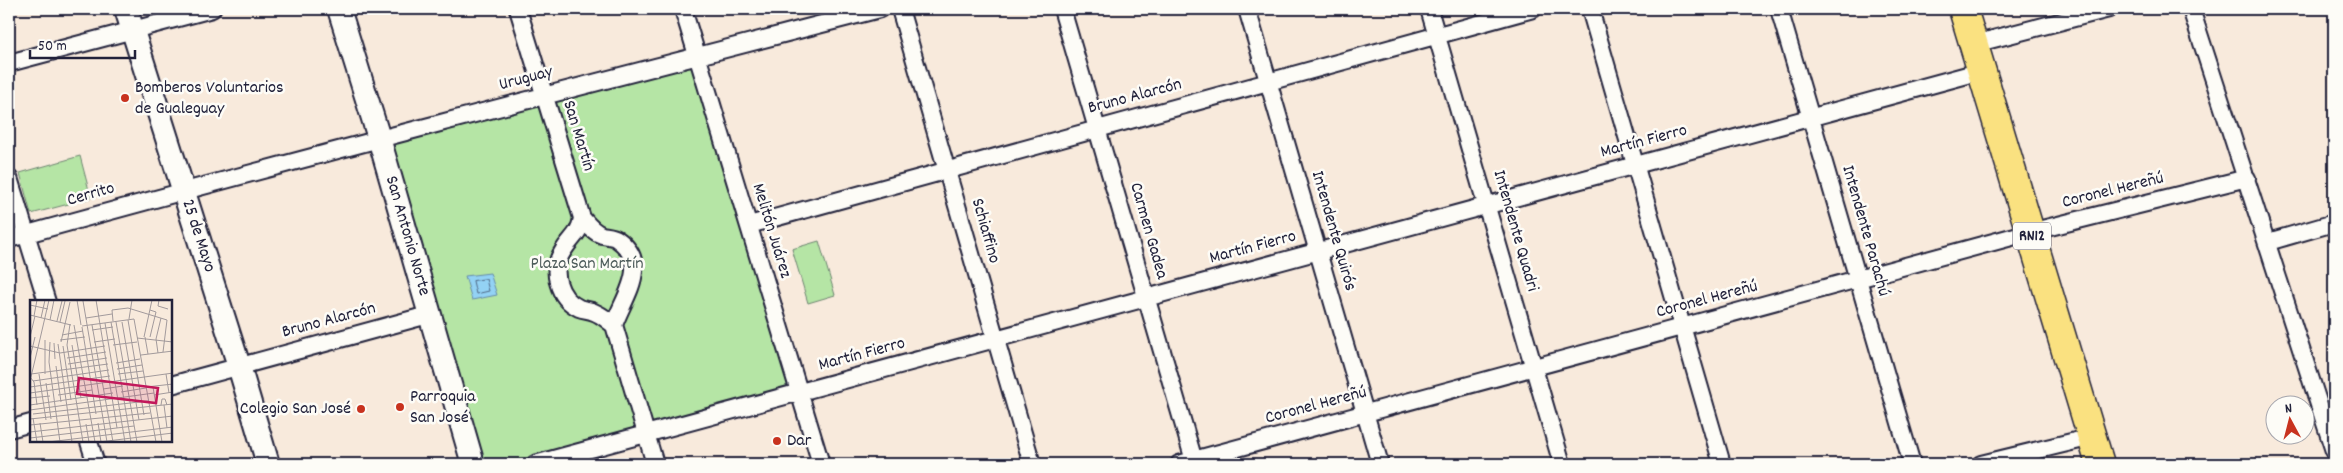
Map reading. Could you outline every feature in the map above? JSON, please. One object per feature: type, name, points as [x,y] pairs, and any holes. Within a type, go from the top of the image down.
[{"type":"highway","name":"RN12","points":[[1963,9],[2100,464]]},
{"type":"street","points":[[9,63],[129,19],[212,9]]},
{"type":"street","name":"San Antonio Norte","points":[[339,9],[379,138],[428,315],[473,464]]},
{"type":"street","name":"San Martín","points":[[518,9],[582,218]]},
{"type":"street","name":"Melitón Juárez","points":[[683,9],[821,464]]},
{"type":"street","name":"Uruguay","points":[[183,190],[545,94],[880,9]]},
{"type":"street","name":"Schiaffino","points":[[900,9],[1032,464]]},
{"type":"street","name":"Carmen Gadea","points":[[1062,9],[1146,298],[1189,463]]},
{"type":"street","name":"Intendente Quirós","points":[[1247,9],[1380,464]]},
{"type":"street","name":"Intendente Quadri","points":[[1429,9],[1562,464]]},
{"type":"street","name":"Bruno Alarcón","points":[[749,225],[1533,9]]},
{"type":"street","points":[[1590,9],[1722,464]]},
{"type":"street","name":"Intendente Parachú","points":[[1779,9],[1912,464]]},
{"type":"street","points":[[1974,44],[2109,9]]},
{"type":"street","points":[[2192,9],[2334,451]]},
{"type":"street","name":"25 de Mayo","points":[[129,19],[239,366],[268,464]]},
{"type":"street","name":"Martín Fierro","points":[[535,464],[1982,71]]},
{"type":"street","points":[[9,178],[45,300]]},
{"type":"street","name":"Coronel Hereñú","points":[[1189,463],[2030,232],[2247,178]]},
{"type":"street","name":"Cerrito","points":[[9,239],[183,190]]},
{"type":"street","points":[[582,218],[580,231],[563,250],[557,262],[556,275],[560,288],[567,299],[579,308],[600,314],[614,325]]},
{"type":"street","points":[[582,218],[590,228],[600,234],[615,238],[625,246],[632,258],[635,269],[633,283],[620,306],[614,325],[655,464]]},
{"type":"street","points":[[2268,242],[2334,223]]},
{"type":"street","name":"Bruno Alarcón","points":[[172,385],[428,315]]},
{"type":"street","points":[[9,429],[30,423]]},
{"type":"street","points":[[1981,464],[2092,437]]},
{"type":"street","points":[[89,443],[96,464]]},
{"type":"green space","name":"Plaza San Martín","points":[[697,56],[799,393],[535,464],[473,464],[379,138]]},
{"type":"green space","points":[[80,156],[91,198],[31,214],[20,173]]},
{"type":"green space","points":[[819,241],[835,295],[808,303],[792,249]]},
{"type":"water","points":[[490,273],[497,295],[472,300],[465,276]]},
{"type":"place","name":"Bomberos Voluntarios de Gualeguay","points":[[125,98]]},
{"type":"place","name":"Parroquia San José","points":[[400,407]]},
{"type":"place","name":"Colegio San José","points":[[361,409]]},
{"type":"place","name":"Dar","points":[[777,441]]}]
